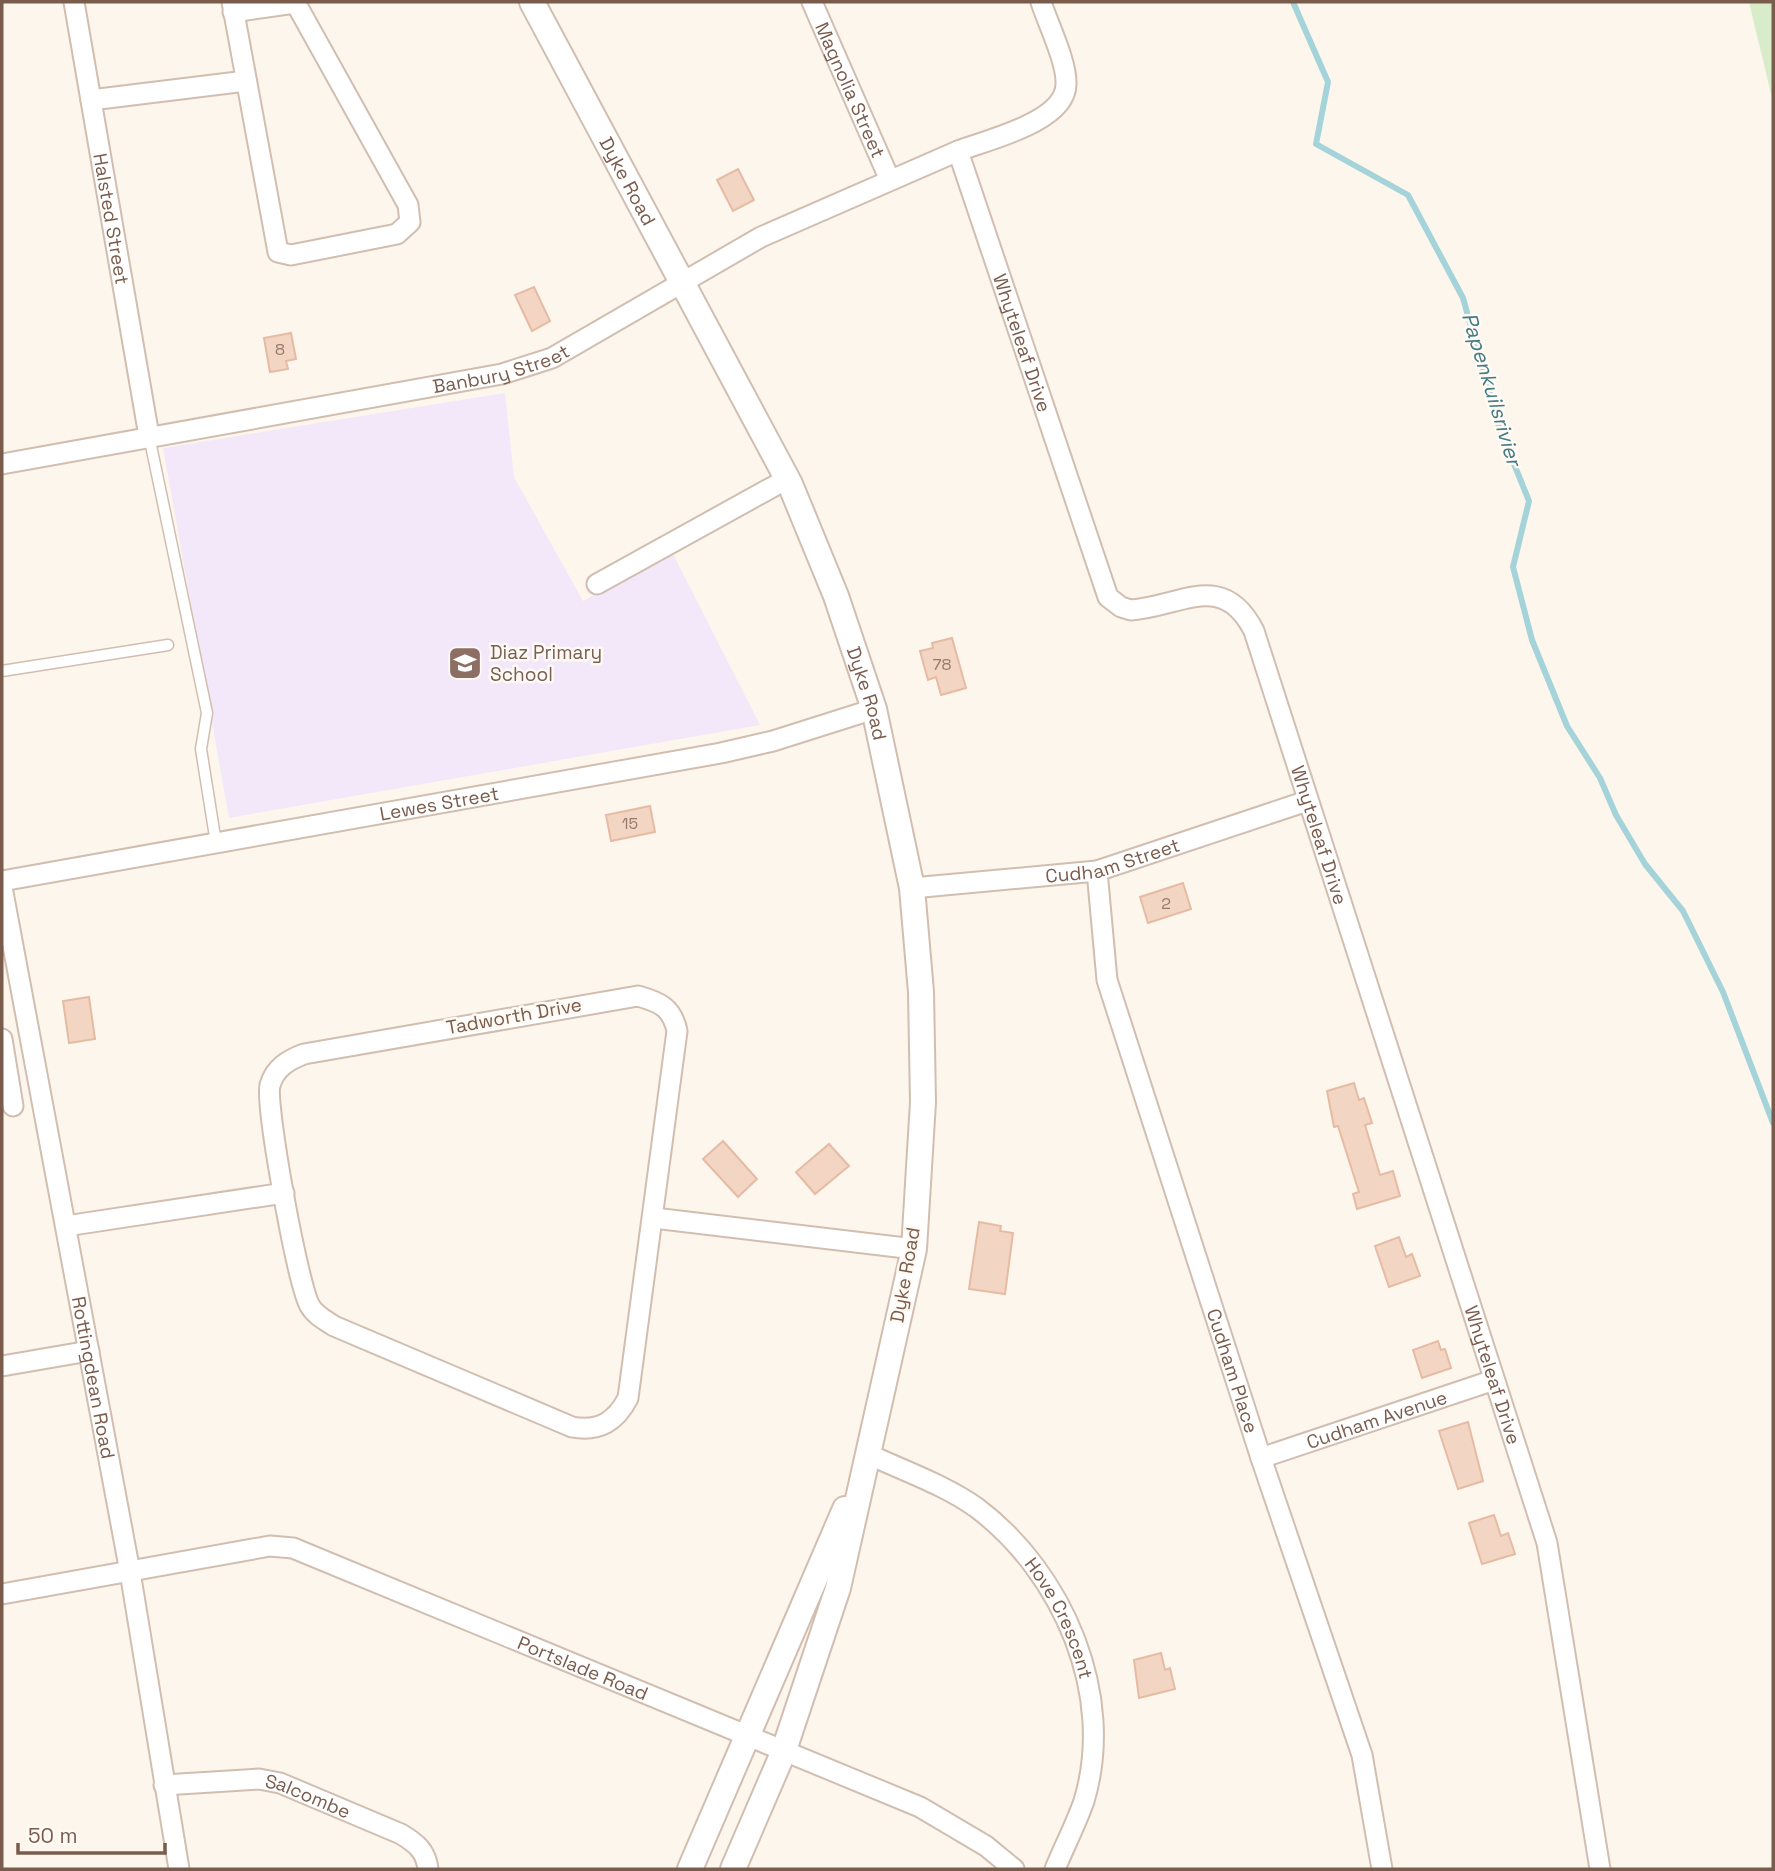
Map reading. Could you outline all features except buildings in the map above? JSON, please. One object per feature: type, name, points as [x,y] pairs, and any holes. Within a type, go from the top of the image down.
[{"type":"street","name":"Halsted Street","points":[[74,2],[149,436]]},
{"type":"street","points":[[295,2],[408,205],[411,218],[397,234],[291,255],[278,252],[233,7],[295,2]]},
{"type":"street","name":"Dyke Road","points":[[532,2],[787,479],[836,596],[874,709],[912,888],[921,992],[923,1102],[914,1249],[838,1588],[783,1752],[733,1869]]},
{"type":"street","name":"Magnolia Street","points":[[812,2],[889,178]]},
{"type":"street","points":[[957,151],[1047,117],[1065,93],[1064,73],[1041,2]]},
{"type":"street","points":[[91,100],[246,81]]},
{"type":"street","name":"Banbury Street","points":[[2,464],[502,374],[552,358],[761,237],[889,178],[957,151]]},
{"type":"street","name":"Whyteleaf Drive","points":[[957,151],[1102,586],[1114,603],[1131,610],[1210,594],[1233,603],[1254,631],[1552,1567],[1600,1869]]},
{"type":"street","points":[[597,584],[787,479]]},
{"type":"street","name":"Lewes Street","points":[[2,881],[721,753],[774,741],[874,709]]},
{"type":"street","name":"Cudham Street","points":[[912,888],[1097,871],[1307,801]]},
{"type":"street","name":"Cudham Place","points":[[1097,871],[1107,980],[1261,1458],[1362,1755],[1382,1869]]},
{"type":"street","name":"Rottingdean Road","points":[[2,887],[130,1572],[179,1869]]},
{"type":"street","name":"Tadworth Drive","points":[[638,996],[662,1004],[668,1009],[677,1031],[654,1218],[628,1398],[611,1422],[582,1429],[334,1326],[319,1317],[310,1307],[300,1281],[284,1193],[269,1093],[274,1076],[290,1059],[638,996]]},
{"type":"street","points":[[2,1039],[7,1107],[44,1103]]},
{"type":"street","points":[[66,1226],[284,1193]]},
{"type":"street","points":[[654,1218],[914,1249]]},
{"type":"street","points":[[2,1366],[89,1350]]},
{"type":"street","name":"Cudham Avenue","points":[[1261,1458],[1494,1380]]},
{"type":"street","name":"Dyke Road","points":[[690,1869],[868,1454]]},
{"type":"street","name":"Hove Crescent","points":[[868,1454],[959,1496],[978,1509],[1040,1574],[1067,1620],[1085,1671],[1093,1722],[1084,1800],[1055,1869]]},
{"type":"street","name":"Portslade Road","points":[[2,1594],[270,1546],[293,1548],[920,1808],[986,1846],[1014,1869]]},
{"type":"street","name":"Salcombe","points":[[164,1785],[238,1778],[280,1783],[401,1834],[416,1843],[423,1853],[428,1869]]},
{"type":"lane","points":[[149,436],[207,713],[201,749],[216,843]]},
{"type":"lane","points":[[2,671],[168,645]]},
{"type":"shaded area","name":"Diaz Primary School","points":[[505,393],[514,477],[583,601],[673,554],[760,725],[229,818],[163,448]]},
{"type":"green space","points":[[1749,2],[1773,2],[1773,102]]},
{"type":"waterway","name":"Papenkuilsrivier","points":[[1293,2],[1328,82],[1316,144],[1408,195],[1463,298],[1499,427],[1529,501],[1513,567],[1532,640],[1567,726],[1600,778],[1616,815],[1645,864],[1683,911],[1723,992],[1773,1123]]},
{"type":"place","name":"Diaz Primary School","points":[[465,663]]}]
